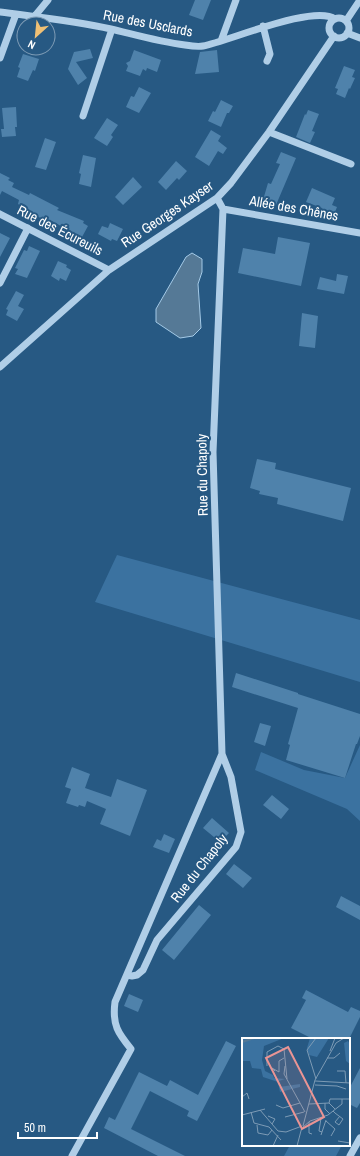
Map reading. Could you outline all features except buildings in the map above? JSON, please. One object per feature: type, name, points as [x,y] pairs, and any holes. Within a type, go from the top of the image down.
[{"type":"street","points":[[35,16],[48,0]]},
{"type":"street","points":[[221,41],[236,0]]},
{"type":"street","points":[[346,21],[360,0]]},
{"type":"street","name":"Rue des Usclards","points":[[0,12],[28,16]]},
{"type":"street","points":[[0,58],[16,14]]},
{"type":"street","name":"Rue des Usclards","points":[[56,20],[112,29],[168,43],[202,47],[263,26],[299,18],[324,15],[335,19]]},
{"type":"street","points":[[340,18],[346,21],[348,26],[347,33],[341,38],[331,34],[329,28],[332,21],[340,18]]},
{"type":"street","points":[[263,26],[270,54],[267,61]]},
{"type":"street","points":[[83,116],[112,29]]},
{"type":"street","points":[[347,33],[360,38]]},
{"type":"street","name":"Rue Georges Kayser","points":[[0,368],[109,270],[217,198],[232,183],[269,132],[334,36]]},
{"type":"street","points":[[269,132],[350,164]]},
{"type":"street","points":[[217,198],[223,209]]},
{"type":"street","name":"Allée des Chênes","points":[[223,209],[360,233]]},
{"type":"street","name":"Rue du Chapoly","points":[[127,975],[137,975],[143,970],[157,940],[236,847],[241,832],[231,777],[222,754],[213,452],[223,209]]},
{"type":"street","name":"Rue des Écureuils","points":[[0,214],[109,270]]},
{"type":"street","points":[[0,283],[28,228]]},
{"type":"street","name":"Rue du Chapoly","points":[[72,1156],[131,1049],[116,1028],[113,1015],[115,1002],[222,754]]},
{"type":"street","points":[[350,1156],[360,1138]]},
{"type":"shaded area","points":[[192,253],[202,259],[202,272],[198,284],[201,328],[193,336],[180,338],[156,322],[156,309],[186,257]]},
{"type":"shaded area","points":[[117,555],[360,620],[360,682],[95,602]]},
{"type":"shaded area","points":[[360,745],[360,821],[347,809],[255,770],[261,752],[304,770],[345,778]]},
{"type":"shaded area","points":[[289,1146],[341,1146],[336,1156],[284,1156]]}]
